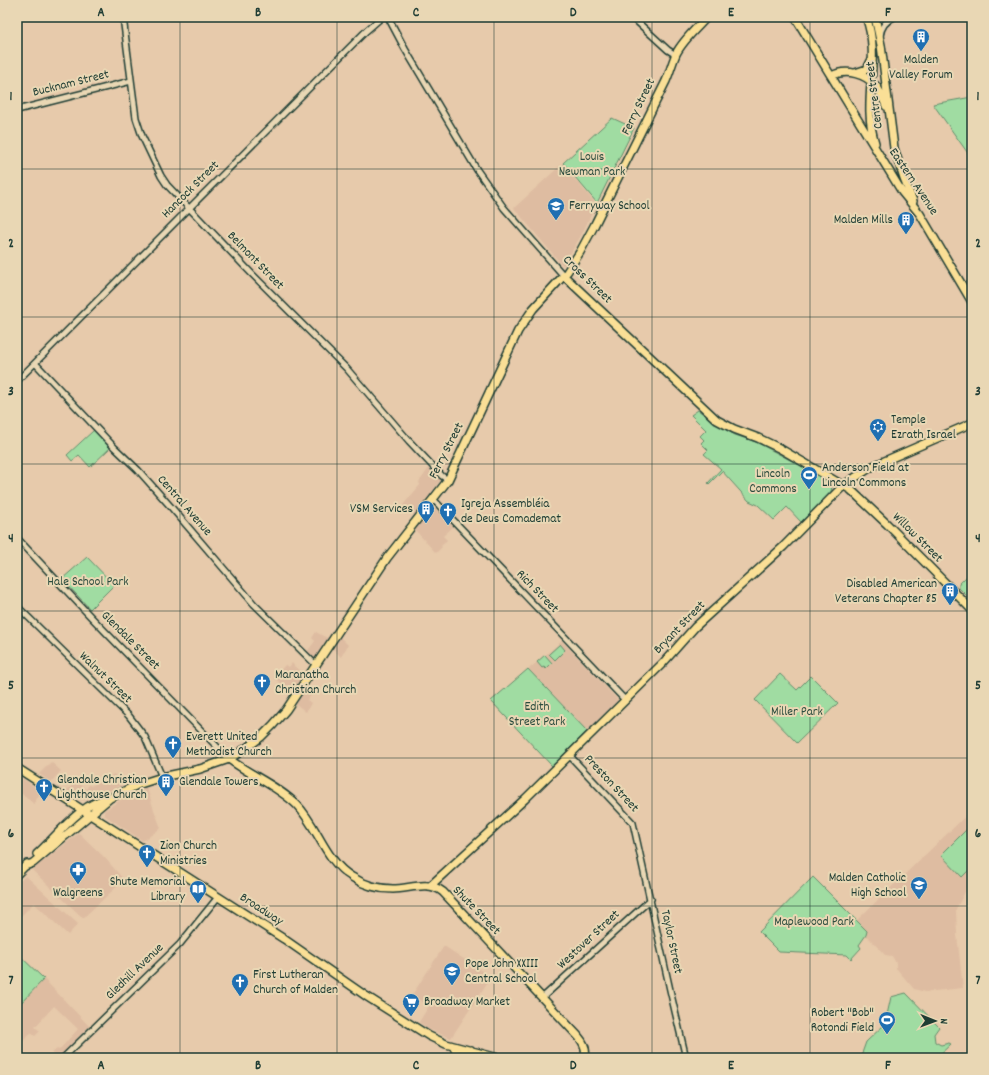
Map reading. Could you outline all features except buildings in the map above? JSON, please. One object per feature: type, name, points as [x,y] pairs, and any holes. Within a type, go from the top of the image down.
[{"type":"main road","name":"Ferry Street","points":[[25,866],[34,863],[110,798],[137,785],[162,777],[200,769],[229,758],[245,749],[273,725],[286,710],[387,558],[448,480],[518,331],[533,309],[564,276],[577,257],[597,221],[669,73],[676,55],[707,17]]},
{"type":"main road","name":"Eastern Avenue","points":[[795,17],[902,192],[920,214],[972,302]]},
{"type":"main road","name":"Centre Street","points":[[866,17],[871,34],[873,57],[870,119],[873,137],[879,153]]},
{"type":"main road","name":"Centre Street","points":[[875,17],[880,40],[894,148],[904,179],[920,214]]},
{"type":"main road","points":[[855,73],[867,69],[873,57]]},
{"type":"main road","points":[[832,76],[844,72],[855,73],[871,81],[881,93],[890,117]]},
{"type":"main road","points":[[879,153],[883,159],[891,160],[894,158],[894,148]]},
{"type":"main road","name":"Cross Street","points":[[564,276],[717,420],[734,429],[779,448],[844,485]]},
{"type":"main road","name":"Bryant Street","points":[[430,886],[512,812],[663,663],[695,627],[783,547],[844,485],[874,466],[972,423]]},
{"type":"main road","name":"Willow Street","points":[[844,485],[885,522],[972,610]]},
{"type":"main road","points":[[229,758],[282,793],[294,803],[303,813],[337,865],[351,877],[366,884],[385,889],[430,886]]},
{"type":"main road","name":"Broadway","points":[[17,768],[292,944],[366,996],[429,1036],[453,1046],[498,1058]]},
{"type":"main road","name":"Ferry Street","points":[[17,874],[76,815],[94,803],[110,798]]},
{"type":"main road","name":"Shute Street","points":[[430,886],[438,888],[450,899],[581,1040],[586,1050],[584,1058]]},
{"type":"main road","points":[[453,1046],[459,1058]]},
{"type":"main road","points":[[464,1058],[465,1054],[471,1050]]},
{"type":"street","name":"Belmont Street","points":[[124,17],[136,118],[148,148],[165,183],[252,274],[347,369],[409,441],[442,476],[448,480]]},
{"type":"street","name":"Hancock Street","points":[[17,381],[226,170],[366,31],[382,17]]},
{"type":"street","name":"Cross Street","points":[[388,17],[405,49],[477,170],[504,208],[564,276]]},
{"type":"street","points":[[632,17],[668,50],[676,55]]},
{"type":"street","points":[[880,40],[883,26],[888,20],[894,17]]},
{"type":"street","name":"Bucknam Street","points":[[17,110],[131,81]]},
{"type":"street","name":"Central Avenue","points":[[35,363],[171,506],[254,604],[316,665]]},
{"type":"street","name":"Rich Street","points":[[433,499],[625,700]]},
{"type":"street","name":"Glendale Street","points":[[17,538],[92,618],[229,758]]},
{"type":"street","name":"Walnut Street","points":[[17,606],[129,716],[145,737],[162,777]]},
{"type":"street","name":"Preston Street","points":[[569,755],[632,822],[635,830]]},
{"type":"street","name":"Taylor Street","points":[[635,830],[686,1058]]},
{"type":"street","name":"Gledhill Avenue","points":[[63,1058],[180,944],[218,897]]},
{"type":"street","name":"Westover Street","points":[[542,998],[650,899]]},
{"type":"shaded area","name":"Ferryway School","points":[[562,164],[596,204],[582,234],[563,266],[514,208]]},
{"type":"shaded area","points":[[429,468],[441,480],[414,515],[403,505],[420,485],[419,482]]},
{"type":"shaded area","points":[[434,507],[453,527],[443,536],[447,540],[436,553],[415,530]]},
{"type":"shaded area","points":[[316,632],[328,638],[314,659],[307,652],[315,641],[312,638]]},
{"type":"shaded area","points":[[340,637],[348,645],[341,657],[333,649]]},
{"type":"shaded area","points":[[562,641],[618,700],[552,766],[491,701]]},
{"type":"shaded area","points":[[292,663],[295,667],[305,673],[293,692],[274,678],[285,665],[289,667]]},
{"type":"shaded area","points":[[308,687],[315,691],[307,700],[311,703],[306,712],[296,704]]},
{"type":"shaded area","points":[[51,762],[61,771],[51,782],[39,774]]},
{"type":"shaded area","points":[[114,774],[122,785],[89,800],[80,800],[65,792],[77,781],[86,789],[89,785],[91,786]]},
{"type":"shaded area","points":[[20,777],[41,791],[34,804],[22,794],[17,799],[17,780]]},
{"type":"shaded area","points":[[147,788],[161,828],[143,841],[104,815],[104,811],[126,796]]},
{"type":"shaded area","name":"Malden Catholic High School","points":[[972,810],[972,885],[967,888],[956,909],[957,935],[963,988],[925,992],[914,989],[896,968],[896,963],[892,956],[885,955],[866,935],[867,931],[857,920]]},
{"type":"shaded area","points":[[79,833],[105,858],[124,880],[83,918],[32,870]]},
{"type":"shaded area","points":[[26,876],[78,924],[68,935],[34,903],[17,920],[17,883]]},
{"type":"shaded area","name":"Pope John XXIII Central School","points":[[444,946],[491,977],[451,1038],[428,1029],[419,1022],[429,1006],[412,995]]},
{"type":"shaded area","points":[[44,979],[89,1026],[58,1058],[51,1058],[54,1055],[52,1053],[57,1049],[59,1050],[78,1029],[54,1006],[35,1027],[40,1031],[35,1036],[31,1033],[17,1047],[17,1007]]},
{"type":"green space","points":[[972,97],[972,159],[933,104]]},
{"type":"green space","name":"Louis Newman Park","points":[[612,118],[634,128],[597,203],[563,163]]},
{"type":"green space","name":"Lincoln Commons","points":[[698,410],[718,425],[735,435],[756,442],[828,480],[832,486],[831,492],[801,522],[787,507],[774,520],[758,505],[749,501],[722,471],[709,484],[708,483],[721,469],[704,454],[708,450],[701,443],[704,440],[700,436],[706,430],[691,415]]},
{"type":"green space","points":[[94,430],[110,448],[90,467],[79,455],[72,461],[67,455]]},
{"type":"green space","name":"Hale School Park","points":[[87,557],[114,585],[90,609],[62,579]]},
{"type":"green space","points":[[972,571],[972,601],[959,588],[959,584]]},
{"type":"green space","points":[[560,644],[565,650],[555,660],[549,654]]},
{"type":"green space","points":[[545,655],[552,663],[546,669],[544,667],[542,668],[537,662]]},
{"type":"green space","name":"Edith Street Park","points":[[528,669],[587,731],[552,766],[491,701]]},
{"type":"green space","name":"Miller Park","points":[[780,674],[797,690],[811,676],[838,703],[797,743],[755,700]]},
{"type":"green space","points":[[972,824],[972,867],[962,877],[941,855]]},
{"type":"green space","name":"Maplewood Park","points":[[813,877],[867,931],[859,945],[861,948],[851,959],[847,955],[779,952],[759,932]]},
{"type":"green space","points":[[17,953],[44,979],[17,1007]]},
{"type":"green space","points":[[906,993],[939,1027],[934,1034],[935,1042],[941,1045],[951,1044],[936,1058],[858,1058],[861,1056],[866,1042],[885,1024],[891,997]]},
{"type":"place","name":"Malden Valley Forum","points":[[921,52]]},
{"type":"place","name":"Ferryway School","points":[[556,221]]},
{"type":"place","name":"Malden Mills","points":[[906,235]]},
{"type":"place","name":"Temple Ezrath Israel","points":[[878,442]]},
{"type":"place","name":"Anderson Field at Lincoln Commons","points":[[809,490]]},
{"type":"place","name":"VSM Services","points":[[426,524]]},
{"type":"place","name":"Igreja Assembléia de Deus Comademat","points":[[448,526]]},
{"type":"place","name":"Disabled American Veterans Chapter 85","points":[[950,606]]},
{"type":"place","name":"Maranatha Christian Church","points":[[262,697]]},
{"type":"place","name":"Everett United Methodist Church","points":[[173,759]]},
{"type":"place","name":"Glendale Towers","points":[[166,797]]},
{"type":"place","name":"Glendale Christian Lighthouse Church","points":[[44,802]]},
{"type":"place","name":"Zion Church Ministries","points":[[147,868]]},
{"type":"place","name":"Walgreens","points":[[78,885]]},
{"type":"place","name":"Malden Catholic High School","points":[[919,900]]},
{"type":"place","name":"Shute Memorial Library","points":[[198,904]]},
{"type":"place","name":"Pope John XXIII Central School","points":[[452,986]]},
{"type":"place","name":"First Lutheran Church of Malden","points":[[240,997]]},
{"type":"place","name":"Broadway Market","points":[[411,1017]]},
{"type":"place","name":"Robert \"Bob\" Rotondi Field","points":[[887,1035]]}]
